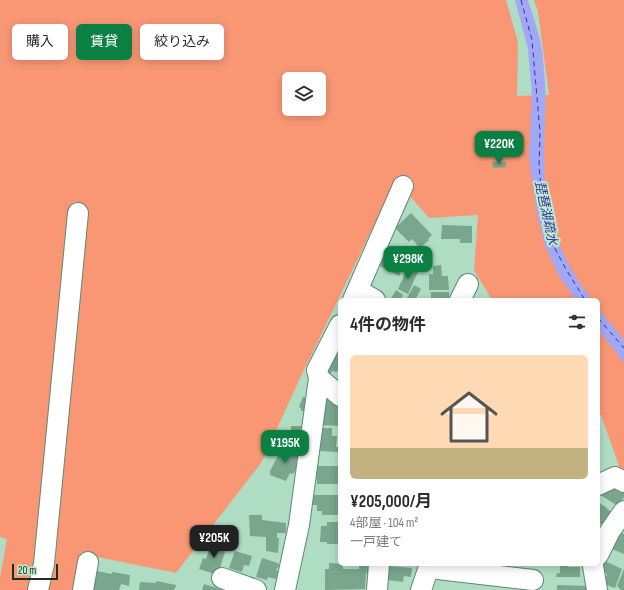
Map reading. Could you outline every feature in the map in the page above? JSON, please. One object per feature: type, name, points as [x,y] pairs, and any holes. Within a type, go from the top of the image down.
[{"type":"street","points":[[367,298],[355,295],[402,186]]},
{"type":"street","points":[[38,590],[44,564],[78,213]]},
{"type":"street","points":[[285,590],[298,525],[332,385],[317,370],[338,329]]},
{"type":"street","points":[[600,484],[615,477],[624,482]]},
{"type":"street","points":[[600,549],[610,531],[624,511]]},
{"type":"street","points":[[83,590],[88,562]]},
{"type":"street","points":[[377,590],[379,566]]},
{"type":"street","points":[[421,590],[429,566],[534,578]]},
{"type":"street","points":[[594,566],[597,590]]},
{"type":"street","points":[[222,578],[256,590]]},
{"type":"shaded area","points":[[0,0],[506,0],[518,42],[517,96],[549,95],[538,12],[534,0],[624,0],[624,471],[620,469],[600,415],[600,298],[491,298],[474,270],[478,215],[429,218],[396,180],[338,298],[261,463],[176,573],[83,554],[75,590],[0,590],[0,577],[7,539],[0,537]]},
{"type":"water","name":"琵琶湖疏水","points":[[515,0],[528,0],[541,44],[545,83],[545,179],[550,216],[562,251],[580,284],[590,298],[575,298],[559,276],[545,246],[537,213],[529,158],[532,95],[528,49]]},
{"type":"water","points":[[600,310],[624,340],[624,363],[600,332]]},
{"type":"building","points":[[492,162],[506,162],[506,167],[493,168]]},
{"type":"building","points":[[411,213],[432,235],[420,248],[412,239],[409,242],[395,228]]},
{"type":"building","points":[[442,225],[472,226],[472,243],[460,243],[460,239],[441,239]]},
{"type":"building","points":[[387,246],[408,255],[399,276],[378,265]]},
{"type":"building","points":[[441,265],[442,276],[448,276],[449,290],[429,290],[429,274],[433,274],[433,266]]},
{"type":"building","points":[[408,267],[418,272],[408,294],[398,289]]},
{"type":"building","points":[[414,285],[421,289],[416,298],[407,298]]},
{"type":"building","points":[[396,290],[403,295],[401,298],[391,298]]},
{"type":"building","points":[[431,292],[449,292],[449,298],[431,298]]},
{"type":"building","points":[[338,345],[337,372],[332,371],[330,375],[324,373]]},
{"type":"building","points":[[322,396],[338,400],[338,426],[321,425],[322,411],[325,411],[326,403]]},
{"type":"building","points":[[303,397],[309,397],[307,411],[301,411],[301,408],[299,407]]},
{"type":"building","points":[[291,426],[301,426],[300,436],[291,436]]},
{"type":"building","points":[[319,428],[332,428],[332,436],[337,436],[336,447],[338,447],[338,452],[318,451]]},
{"type":"building","points":[[283,446],[300,454],[296,462],[299,463],[293,474],[290,473],[286,481],[270,475],[270,471]]},
{"type":"building","points":[[317,466],[338,466],[338,484],[317,484],[317,479],[313,479],[313,472],[317,472]]},
{"type":"building","points":[[613,485],[624,492],[624,497],[618,506],[600,493]]},
{"type":"building","points":[[313,495],[338,495],[338,515],[322,515],[322,511],[317,511],[317,505],[313,505]]},
{"type":"building","points":[[600,503],[613,513],[604,526],[600,523]]},
{"type":"building","points":[[249,515],[262,515],[262,520],[286,523],[286,533],[277,533],[277,538],[279,538],[278,553],[266,551],[266,537],[250,536]]},
{"type":"building","points":[[327,522],[338,522],[338,544],[327,544],[327,542],[320,542],[321,526],[327,526]]},
{"type":"building","points":[[618,532],[624,534],[624,554],[612,549]]},
{"type":"building","points":[[215,541],[227,545],[218,575],[199,569],[203,558],[206,559],[209,550],[212,551]]},
{"type":"building","points":[[235,551],[252,556],[249,566],[244,565],[242,572],[229,568]]},
{"type":"building","points":[[262,558],[278,563],[279,565],[278,569],[277,568],[276,570],[278,571],[276,579],[268,577],[267,580],[256,577]]},
{"type":"building","points":[[604,558],[607,562],[622,569],[615,588],[604,584],[607,574],[602,571]]},
{"type":"building","points":[[329,563],[338,564],[338,566],[343,566],[343,569],[359,569],[359,566],[373,566],[373,573],[366,573],[365,589],[325,590],[325,569],[329,569]]},
{"type":"building","points":[[389,566],[412,568],[411,577],[404,576],[403,582],[388,580]]},
{"type":"building","points":[[560,566],[580,567],[580,577],[556,577],[557,573],[560,573]]},
{"type":"building","points":[[624,569],[624,590],[621,590],[617,586]]},
{"type":"building","points":[[92,570],[112,574],[112,572],[130,575],[129,586],[121,584],[119,590],[92,590]]},
{"type":"building","points":[[156,581],[176,586],[174,590],[139,590],[140,582],[156,583]]},
{"type":"building","points":[[204,584],[223,590],[202,590]]},
{"type":"building","points":[[557,585],[589,586],[589,590],[557,590]]},
{"type":"ferry route","points":[[521,0],[532,40],[540,132],[539,167],[543,203],[553,245],[584,298]]},
{"type":"ferry route","points":[[600,320],[624,348]]}]
